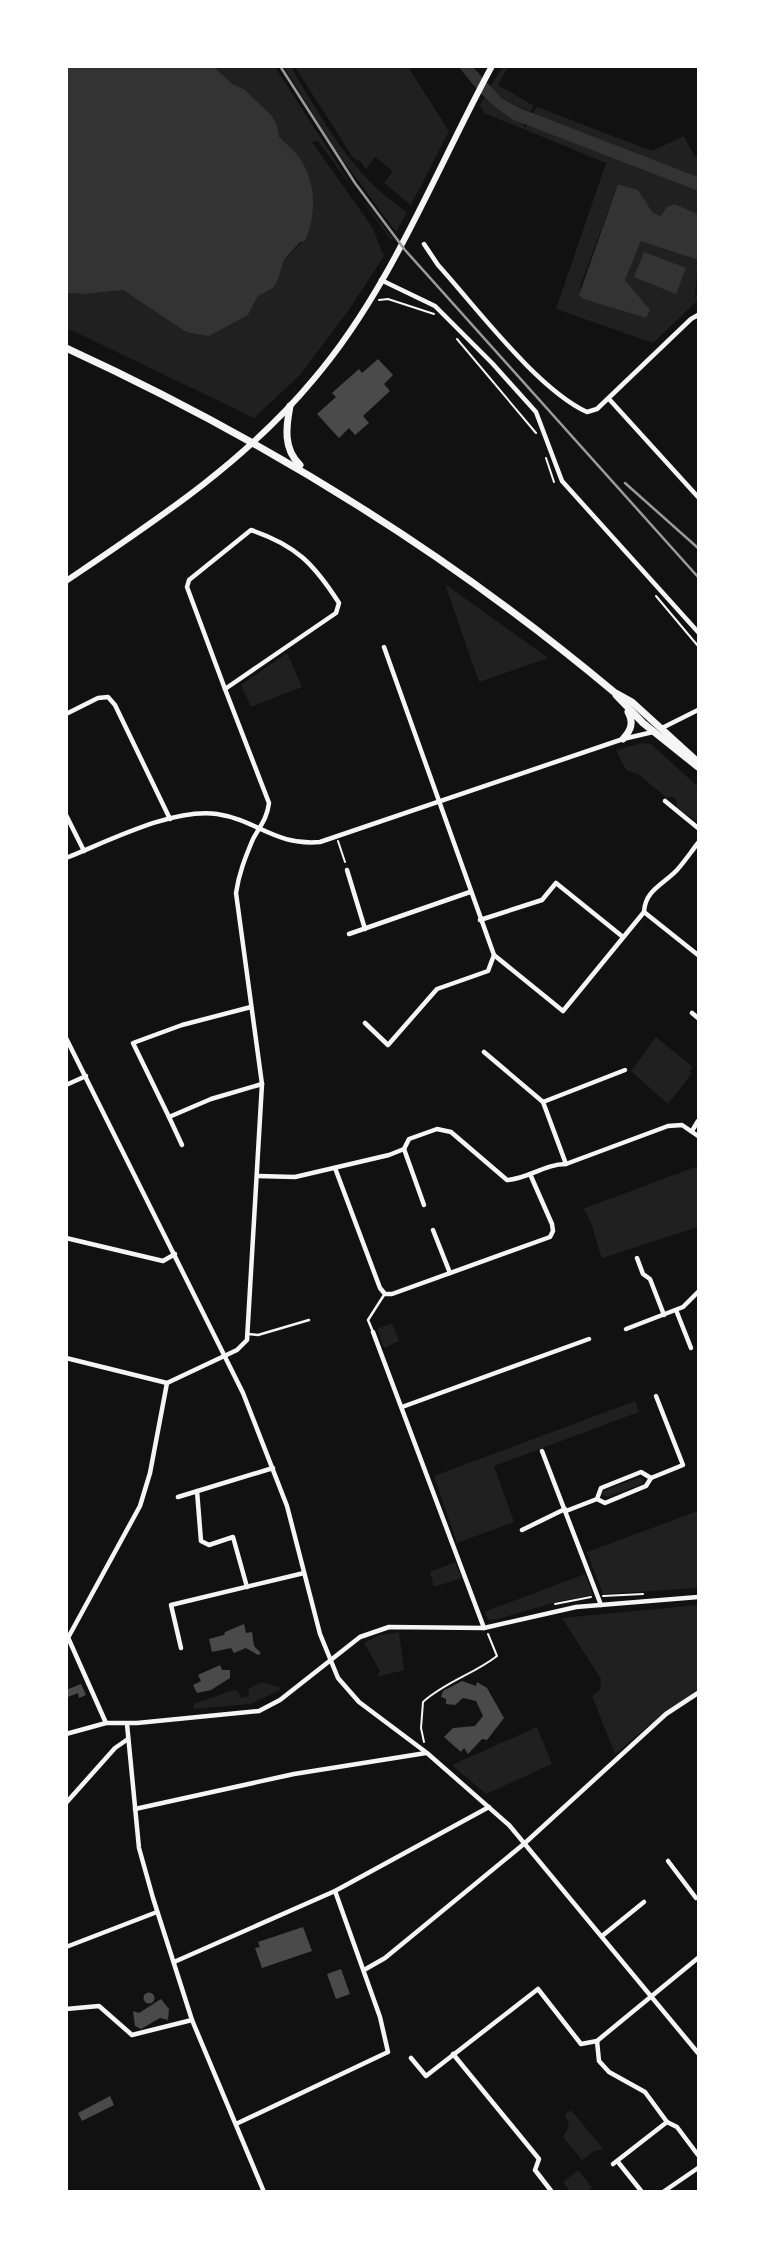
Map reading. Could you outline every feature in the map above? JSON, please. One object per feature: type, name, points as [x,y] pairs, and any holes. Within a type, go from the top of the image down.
[{"type":"main road","points":[[66,582],[197,490],[255,442],[290,406],[344,339],[381,280],[491,70]]},
{"type":"main road","points":[[66,348],[255,442],[478,585],[614,692],[632,702],[698,765]]},
{"type":"main road","points":[[290,406],[286,427],[289,449],[296,461],[313,477]]},
{"type":"main road","points":[[614,692],[626,708],[653,732],[698,765]]},
{"type":"main road","points":[[623,739],[631,722],[626,708]]},
{"type":"street","points":[[424,244],[438,265],[545,383],[568,403],[587,412],[597,409],[609,399],[698,315]]},
{"type":"street","points":[[381,280],[435,306],[492,363],[536,412],[562,481],[698,632]]},
{"type":"street","points":[[609,399],[698,497]]},
{"type":"street","points":[[66,1358],[167,1383],[242,1346],[248,1334],[262,1084],[236,893],[239,870],[268,813],[266,789],[225,689],[187,587],[189,580],[251,530],[293,548],[318,572],[338,603],[336,613],[225,689]]},
{"type":"street","points":[[384,647],[494,955],[563,1011],[643,912],[645,901],[664,878],[674,873],[698,843]]},
{"type":"street","points":[[66,714],[98,698],[108,697],[115,705],[170,819]]},
{"type":"street","points":[[662,728],[698,710]]},
{"type":"street","points":[[66,858],[170,819],[216,814],[260,829],[275,838],[291,842],[320,842],[623,739],[653,732]]},
{"type":"street","points":[[665,801],[698,828]]},
{"type":"street","points":[[66,815],[84,851]]},
{"type":"street","points":[[347,870],[365,929]]},
{"type":"street","points":[[480,920],[542,900],[556,883],[623,937]]},
{"type":"street","points":[[349,934],[470,892]]},
{"type":"street","points":[[643,912],[698,955]]},
{"type":"street","points":[[365,1023],[388,1045],[437,989],[488,971],[494,955]]},
{"type":"street","points":[[182,1145],[133,1043],[182,1025],[251,1007]]},
{"type":"street","points":[[692,1013],[698,1018]]},
{"type":"street","points":[[67,1039],[225,1356],[273,1468],[329,1660],[348,1691],[427,1753],[489,1807],[525,1843],[698,2053]]},
{"type":"street","points":[[484,1052],[543,1102],[566,1164]]},
{"type":"street","points":[[543,1102],[625,1070]]},
{"type":"street","points":[[66,1085],[86,1076]]},
{"type":"street","points":[[169,1116],[211,1099],[262,1084]]},
{"type":"street","points":[[692,1131],[698,1121]]},
{"type":"street","points":[[424,1205],[404,1149],[409,1139],[437,1129],[451,1132],[507,1180],[553,1164],[566,1164],[668,1126],[682,1125],[698,1136]]},
{"type":"street","points":[[258,1176],[295,1177],[404,1149]]},
{"type":"street","points":[[335,1168],[380,1288],[385,1294],[392,1294],[550,1237],[552,1224],[530,1174]]},
{"type":"street","points":[[433,1230],[450,1273]]},
{"type":"street","points":[[66,1238],[163,1261],[175,1254]]},
{"type":"street","points":[[637,1258],[643,1274],[650,1279],[664,1315]]},
{"type":"street","points":[[626,1329],[683,1307],[698,1292]]},
{"type":"street","points":[[676,1310],[691,1348]]},
{"type":"street","points":[[373,1332],[484,1628]]},
{"type":"street","points":[[402,1407],[589,1339]]},
{"type":"street","points":[[106,1723],[68,1634],[140,1506],[150,1473],[167,1383]]},
{"type":"street","points":[[523,1530],[597,1499],[605,1503],[646,1486],[651,1478],[683,1465],[656,1396]]},
{"type":"street","points":[[542,1451],[601,1605]]},
{"type":"street","points":[[178,1497],[273,1468]]},
{"type":"street","points":[[597,1499],[601,1488],[641,1472],[651,1478]]},
{"type":"street","points":[[197,1491],[201,1541],[209,1545],[233,1537],[247,1587]]},
{"type":"street","points":[[181,1648],[171,1605],[304,1573]]},
{"type":"street","points":[[66,1734],[106,1723],[127,1724],[259,1711],[280,1700],[360,1637],[389,1627],[484,1628],[576,1607],[698,1597]]},
{"type":"street","points":[[364,1970],[385,1958],[525,1843],[666,1714],[698,1693]]},
{"type":"street","points":[[127,1724],[139,1847],[157,1912],[192,2020],[264,2192]]},
{"type":"street","points":[[66,1803],[115,1748],[129,1739]]},
{"type":"street","points":[[135,1809],[294,1774],[427,1753]]},
{"type":"street","points":[[174,1962],[335,1891],[489,1807]]},
{"type":"street","points":[[668,1861],[698,1899]]},
{"type":"street","points":[[236,2124],[388,2052],[390,2047],[335,1891]]},
{"type":"street","points":[[602,1936],[644,1902]]},
{"type":"street","points":[[66,1947],[157,1912]]},
{"type":"street","points":[[411,2058],[426,2076],[538,1989],[581,2044],[597,2041],[698,1958]]},
{"type":"street","points":[[66,2009],[99,2006],[132,2035],[192,2020]]},
{"type":"street","points":[[597,2041],[599,2061],[609,2073],[645,2092],[667,2122],[677,2127],[698,2155]]},
{"type":"street","points":[[453,2054],[538,2159],[535,2170],[552,2192]]},
{"type":"street","points":[[642,2192],[616,2163],[667,2122]]},
{"type":"street","points":[[663,2192],[698,2168]]},
{"type":"lane","points":[[373,1332],[368,1320],[385,1294]]},
{"type":"lane","points":[[248,1334],[258,1335],[309,1320]]},
{"type":"path","points":[[378,300],[388,299],[429,312],[440,320]]},
{"type":"path","points":[[456,338],[489,373],[541,441]]},
{"type":"path","points":[[544,453],[551,477],[560,488]]},
{"type":"path","points":[[651,591],[698,646]]},
{"type":"path","points":[[337,837],[347,870]]},
{"type":"path","points":[[599,1597],[645,1594]]},
{"type":"path","points":[[427,1753],[421,1728],[423,1702],[436,1690],[470,1675],[478,1666],[497,1656],[484,1628]]},
{"type":"shaded area","points":[[67,66],[214,67],[232,84],[244,89],[272,116],[279,137],[295,152],[307,172],[313,195],[312,218],[305,241],[300,242],[284,260],[273,288],[258,296],[248,315],[209,336],[186,332],[123,290],[67,293]]},
{"type":"shaded area","points":[[214,67],[275,67],[355,191],[318,141],[312,142],[372,227],[384,256],[348,311],[300,375],[254,418],[67,328],[66,293],[123,290],[186,332],[212,333],[248,315],[258,296],[272,288],[278,280],[284,260],[302,242],[312,219],[313,204],[279,137],[272,116],[244,89],[232,85]]},
{"type":"shaded area","points":[[284,67],[291,67],[355,165],[388,198],[407,212],[396,232],[334,148]]},
{"type":"shaded area","points":[[295,67],[408,67],[449,131],[411,205],[384,183],[393,171],[375,157],[366,169],[360,161],[354,159]]},
{"type":"shaded area","points":[[459,67],[473,67],[501,98],[522,109],[698,177],[698,191],[514,120],[484,96]]},
{"type":"shaded area","points":[[503,67],[508,67],[498,85],[534,106],[530,112],[501,98],[490,87]]},
{"type":"shaded area","points":[[484,98],[523,123],[525,128],[527,124],[698,191],[698,214],[675,204],[661,216],[653,213],[638,190],[618,184],[580,287],[583,299],[646,318],[649,310],[625,280],[641,240],[698,260],[695,298],[698,291],[698,300],[653,343],[556,309],[606,163],[484,113],[480,105]]},
{"type":"shaded area","points":[[537,107],[652,151],[684,136],[695,157],[698,156],[698,177],[533,114]]},
{"type":"shaded area","points":[[618,184],[638,190],[653,213],[661,216],[667,207],[675,204],[698,214],[698,260],[641,241],[625,280],[650,310],[646,318],[583,299],[579,295]]},
{"type":"shaded area","points":[[355,191],[393,239],[392,241]]},
{"type":"shaded area","points":[[644,252],[686,268],[676,294],[634,277]]},
{"type":"shaded area","points":[[445,584],[548,658],[479,682]]},
{"type":"shaded area","points":[[287,653],[302,687],[251,707],[241,685]]},
{"type":"shaded area","points":[[642,743],[651,744],[698,787],[698,822],[676,808],[677,800],[672,796],[667,798],[638,774],[626,770],[616,750]]},
{"type":"shaded area","points":[[656,1037],[693,1067],[689,1071],[692,1073],[668,1104],[631,1071]]},
{"type":"shaded area","points":[[698,1166],[698,1227],[602,1258],[583,1209]]},
{"type":"shaded area","points":[[392,1323],[399,1341],[384,1348],[377,1329]]},
{"type":"shaded area","points":[[635,1401],[639,1412],[494,1466],[514,1522],[457,1543],[434,1476]]},
{"type":"shaded area","points":[[640,1477],[644,1480],[642,1484],[607,1497],[602,1495],[603,1491]]},
{"type":"shaded area","points":[[698,1511],[698,1588],[603,1594],[587,1552]]},
{"type":"shaded area","points":[[455,1562],[462,1578],[434,1587],[430,1572]]},
{"type":"shaded area","points":[[585,1574],[593,1595],[560,1601],[498,1619],[489,1620],[484,1612]]},
{"type":"shaded area","points":[[698,1605],[698,1690],[658,1718],[615,1754],[592,1696],[600,1690],[601,1679],[562,1618]]},
{"type":"shaded area","points":[[399,1632],[404,1670],[377,1677],[380,1671],[364,1643],[380,1635]]},
{"type":"shaded area","points":[[262,1682],[279,1687],[280,1690],[250,1704],[194,1709],[194,1704],[233,1690],[238,1691],[241,1698],[249,1696],[248,1689]]},
{"type":"shaded area","points":[[537,1727],[552,1764],[486,1794],[452,1765]]},
{"type":"shaded area","points":[[571,2110],[603,2149],[594,2151],[582,2160],[563,2137],[569,2126],[565,2115]]},
{"type":"shaded area","points":[[578,2170],[592,2187],[587,2191],[570,2191],[563,2182]]},
{"type":"building","points":[[378,359],[393,375],[384,384],[390,391],[363,416],[369,423],[355,435],[349,428],[339,438],[317,414],[336,397],[332,393],[359,369],[362,373]]},
{"type":"building","points":[[244,1624],[246,1633],[252,1632],[254,1646],[261,1653],[258,1655],[246,1648],[234,1653],[231,1648],[212,1652],[209,1639],[224,1635],[225,1632]]},
{"type":"building","points":[[220,1665],[222,1670],[230,1670],[230,1678],[211,1690],[197,1693],[193,1685],[201,1681],[198,1675]]},
{"type":"building","points":[[462,1681],[476,1686],[477,1682],[487,1688],[504,1718],[487,1740],[482,1739],[468,1754],[464,1748],[461,1752],[444,1737],[453,1728],[475,1726],[483,1716],[476,1701],[463,1698],[455,1705],[446,1704],[446,1699],[441,1697],[443,1691]]},
{"type":"building","points":[[81,1684],[86,1695],[79,1698],[78,1693],[68,1697],[66,1690]]},
{"type":"building","points":[[303,1927],[312,1951],[262,1968],[255,1948],[260,1947],[258,1942]]},
{"type":"building","points":[[341,1969],[350,1994],[336,1999],[327,1974]]},
{"type":"building","points":[[149,1993],[153,1994],[153,2002],[149,2003],[145,2002],[144,1998],[145,1994]]},
{"type":"building","points":[[161,1999],[169,2009],[168,2020],[160,2018],[141,2029],[135,2026],[133,2011],[139,2013]]},
{"type":"building","points":[[110,2096],[114,2105],[82,2121],[78,2113]]},
{"type":"railway","points":[[280,66],[355,183],[405,250],[698,577]]},
{"type":"railway","points":[[625,483],[698,548]]}]
